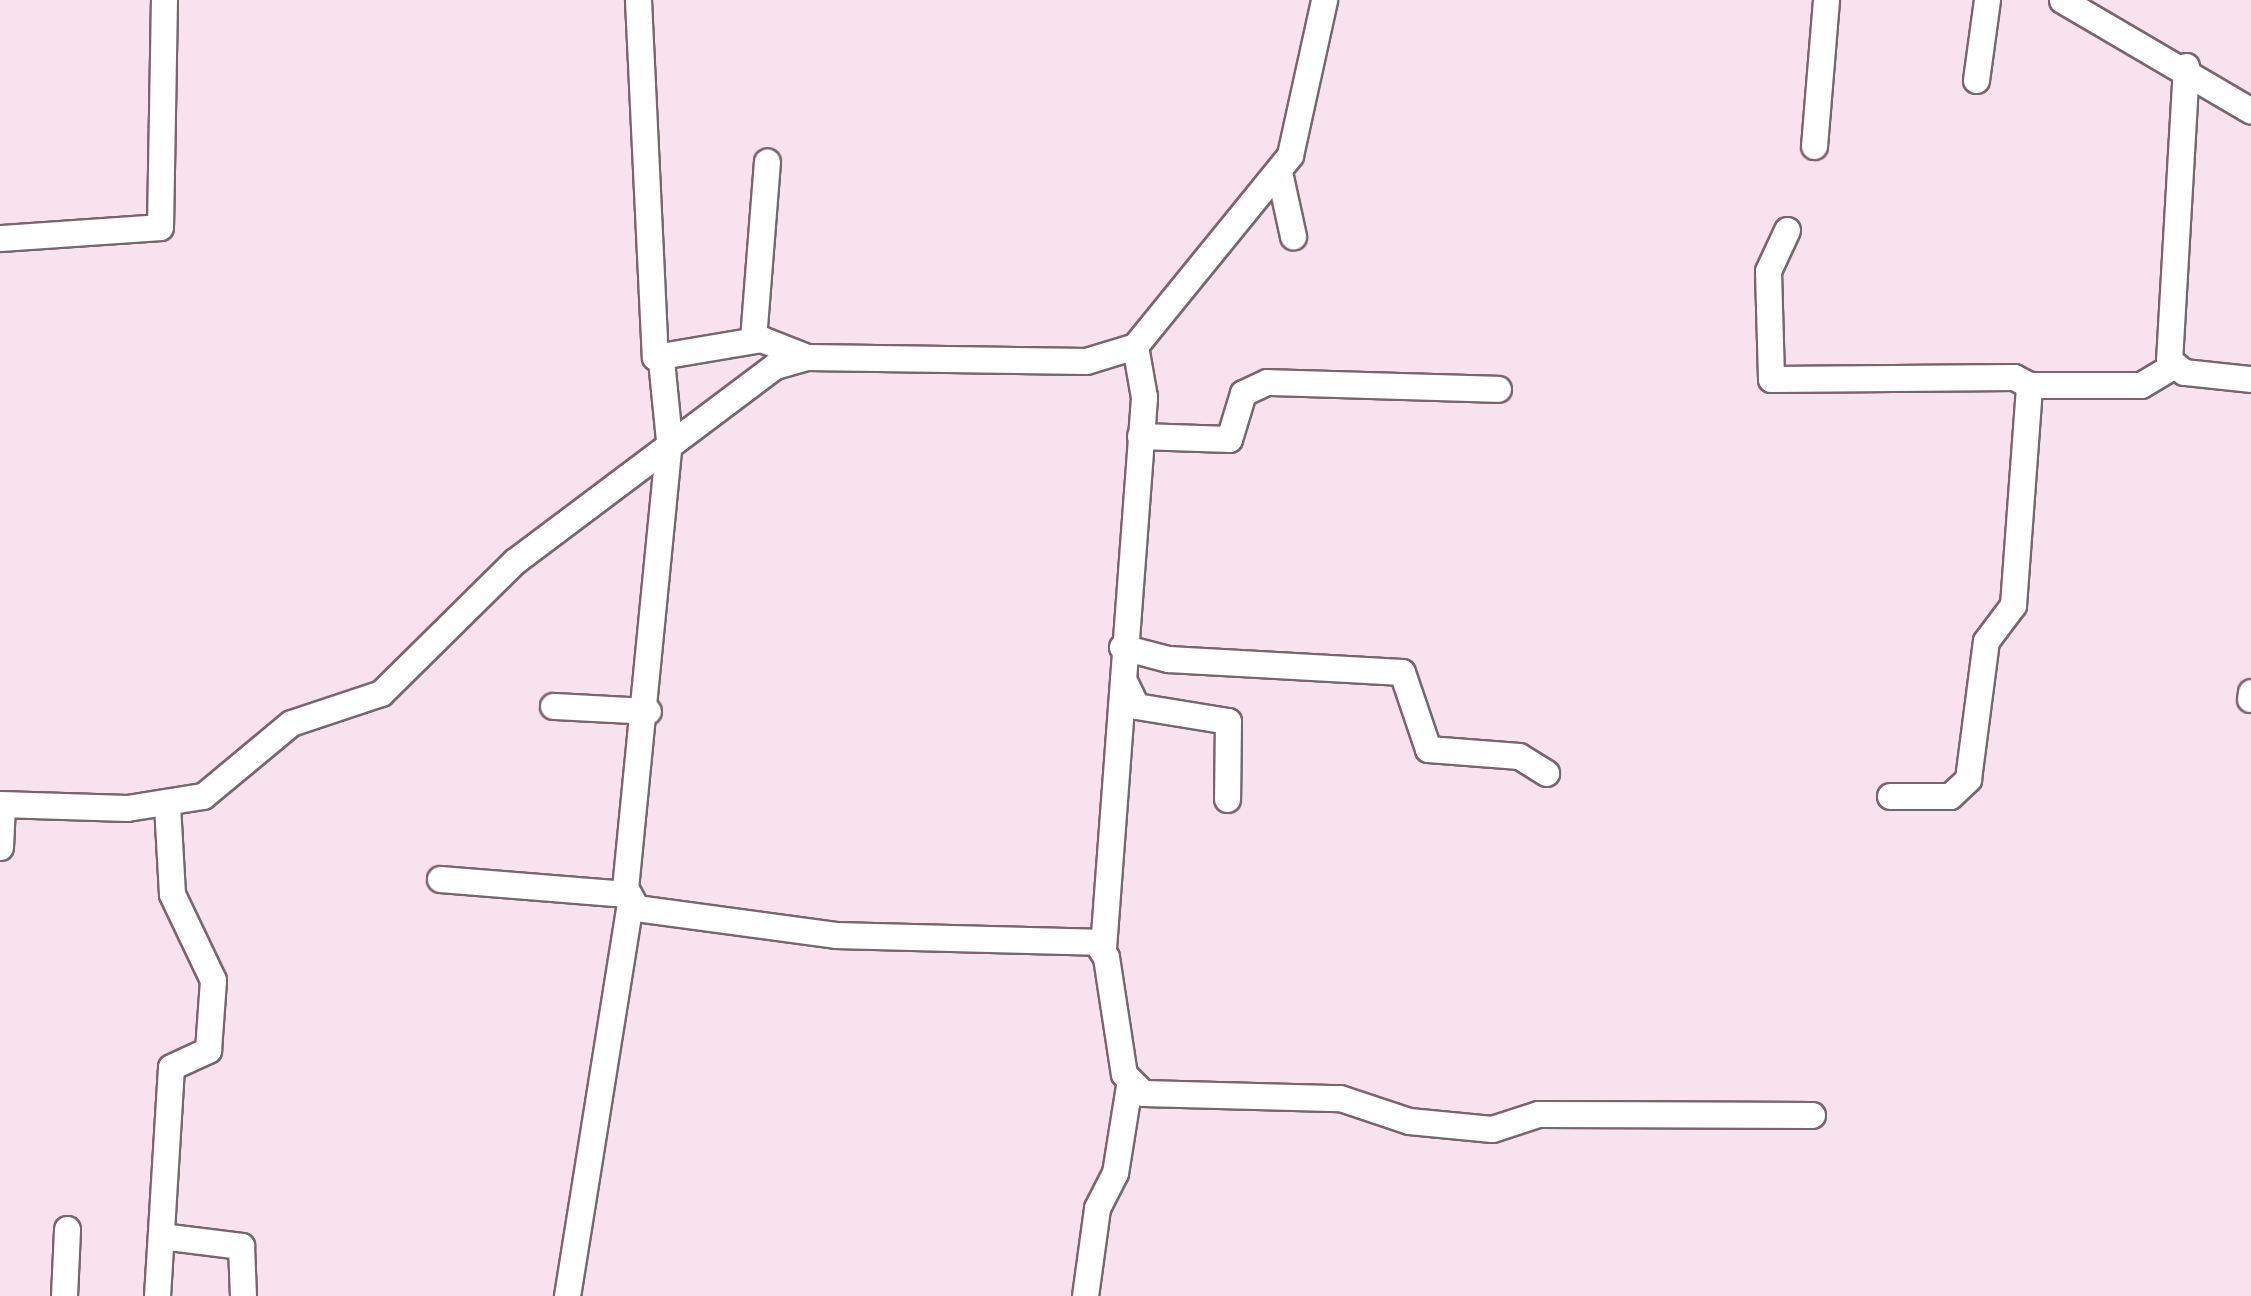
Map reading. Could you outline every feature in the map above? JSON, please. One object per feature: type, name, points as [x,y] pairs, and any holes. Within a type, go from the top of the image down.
[{"type":"street","points":[[0,238],[160,227],[164,0]]},
{"type":"street","points":[[567,1296],[628,897],[648,711],[669,440],[638,0]]},
{"type":"street","points":[[661,360],[753,339],[807,358],[1086,361],[1136,346],[1280,172],[1301,122],[1324,0]]},
{"type":"street","points":[[1814,146],[1826,0]]},
{"type":"street","points":[[1976,80],[1986,0]]},
{"type":"street","points":[[2062,0],[2186,66],[2251,112]]},
{"type":"street","points":[[2171,366],[2186,66]]},
{"type":"street","points":[[753,339],[766,162]]},
{"type":"street","points":[[1280,172],[1293,236]]},
{"type":"street","points":[[1787,230],[1768,271],[1771,379],[2014,377],[2029,385],[2141,385],[2171,366],[2251,379]]},
{"type":"street","points":[[1086,1296],[1096,1208],[1115,1172],[1129,1086],[1103,948],[1144,368],[1136,346]]},
{"type":"street","points":[[0,847],[1,804],[167,804],[212,790],[292,722],[381,693],[514,561],[752,378],[807,358]]},
{"type":"street","points":[[1140,436],[1229,439],[1244,393],[1267,382],[1498,389]]},
{"type":"street","points":[[1890,796],[1950,796],[1968,779],[1986,641],[2013,606],[2029,385]]},
{"type":"street","points":[[1121,658],[1402,672],[1428,749],[1519,756],[1546,773]]},
{"type":"street","points":[[1121,658],[1136,706],[1228,722],[1228,798]]},
{"type":"street","points":[[2250,699],[2251,692]]},
{"type":"street","points":[[553,706],[648,711]]},
{"type":"street","points":[[158,1296],[170,1067],[208,1050],[214,980],[172,894],[167,804]]},
{"type":"street","points":[[440,879],[628,897],[835,935],[1103,948]]},
{"type":"street","points":[[1129,1086],[1274,1102],[1340,1098],[1409,1122],[1492,1130],[1538,1114],[1812,1115]]},
{"type":"street","points":[[64,1296],[66,1229]]},
{"type":"street","points":[[160,1236],[241,1246],[243,1296]]}]
